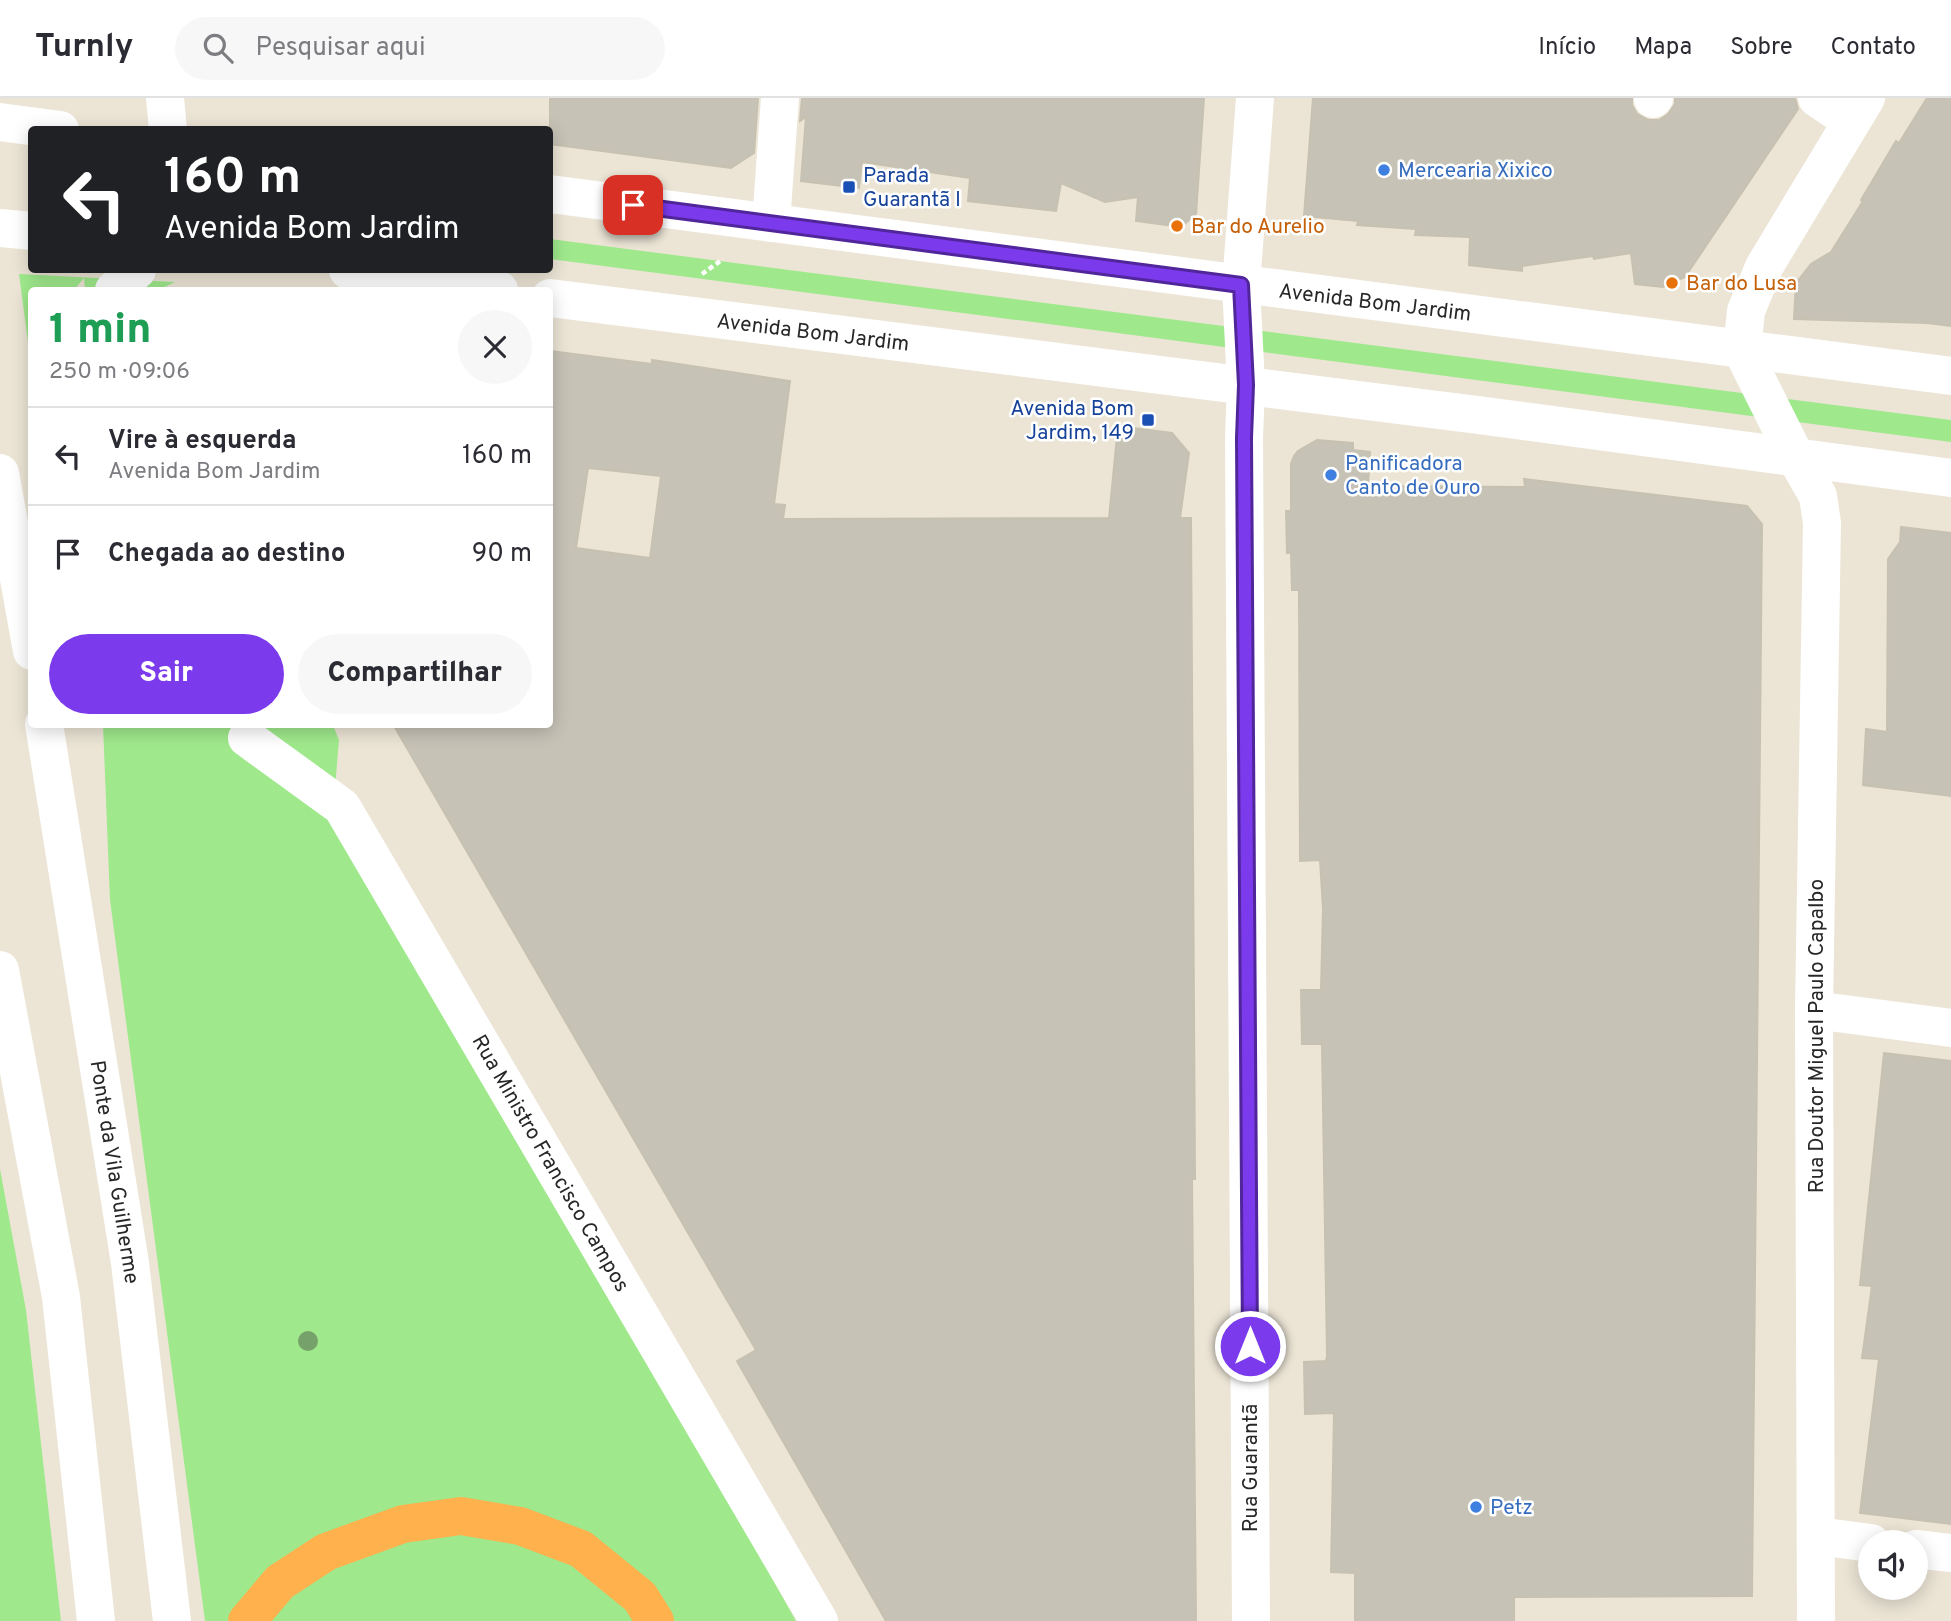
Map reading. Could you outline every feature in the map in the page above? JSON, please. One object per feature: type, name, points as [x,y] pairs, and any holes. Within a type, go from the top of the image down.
[{"type":"highway","points":[[247,1621],[280,1582],[327,1552],[403,1524],[461,1516],[520,1526],[581,1549],[640,1597],[655,1621]]},
{"type":"main road","points":[[165,98],[168,126]]},
{"type":"main road","points":[[771,223],[780,98]]},
{"type":"main road","name":"Rua Guarantã","points":[[1251,1621],[1244,452],[1246,385],[1241,285],[1255,98]]},
{"type":"main road","points":[[1742,350],[1745,310],[1764,267],[1859,110],[1817,98]]},
{"type":"main road","points":[[0,122],[30,126]]},
{"type":"main road","name":"Avenida Bom Jardim","points":[[553,194],[1951,376]]},
{"type":"main road","points":[[0,228],[28,231]]},
{"type":"main road","points":[[117,287],[133,273]]},
{"type":"main road","points":[[371,273],[476,287]]},
{"type":"main road","name":"Avenida Bom Jardim","points":[[553,298],[1246,385],[1951,478]]},
{"type":"main road","name":"Rua Doutor Miguel Paulo Capalbo","points":[[1742,350],[1818,496],[1822,523],[1814,1010],[1816,1621]]},
{"type":"main road","points":[[0,473],[28,630]]},
{"type":"main road","name":"Ponte da Vila Guilherme","points":[[45,728],[130,1262],[172,1621]]},
{"type":"main road","points":[[56,791],[69,728]]},
{"type":"main road","name":"Rua Ministro Francisco Campos","points":[[247,738],[342,807],[819,1621]]},
{"type":"main road","points":[[0,970],[61,1297],[96,1621]]},
{"type":"main road","points":[[1814,1010],[1951,1028]]},
{"type":"main road","points":[[1817,1536],[1858,1541]]},
{"type":"main road","points":[[1928,1550],[1951,1553]]},
{"type":"path","points":[[645,311],[712,267],[771,223]]},
{"type":"green space","points":[[553,239],[1951,420],[1951,442],[553,259]]},
{"type":"green space","points":[[19,274],[175,282],[164,287],[85,287],[84,278],[76,287],[28,287],[28,342]]},
{"type":"green space","points":[[103,728],[334,728],[339,740],[334,800],[796,1621],[205,1621],[110,900]]},
{"type":"green space","points":[[0,1169],[26,1310],[61,1621],[0,1621]]},
{"type":"building","points":[[550,98],[758,98],[754,153],[731,168],[553,144],[553,126],[550,126]]},
{"type":"building","points":[[802,98],[1204,98],[1196,214],[1181,227],[1136,221],[1138,197],[1105,202],[1061,183],[1056,211],[968,201],[970,178],[862,162],[859,188],[801,181],[806,117],[800,121]]},
{"type":"building","points":[[1313,98],[1632,98],[1637,114],[1648,120],[1659,120],[1668,114],[1675,104],[1675,98],[1795,98],[1798,109],[1685,277],[1663,287],[1635,284],[1631,253],[1522,266],[1522,271],[1486,267],[1469,265],[1470,237],[1415,235],[1416,229],[1357,225],[1358,221],[1304,216]]},
{"type":"building","points":[[1927,98],[1951,98],[1951,326],[1794,319],[1796,283],[1811,264],[1831,252],[1896,141],[1899,143]]},
{"type":"building","points":[[553,351],[652,364],[652,360],[790,381],[774,504],[785,505],[783,519],[1109,518],[1118,426],[1172,433],[1189,453],[1180,518],[1191,518],[1196,1621],[886,1621],[737,1361],[756,1350],[395,728],[553,728]],"holes":[[[588,468],[661,476],[650,558],[576,548]]]},
{"type":"building","points":[[1317,440],[1353,443],[1353,450],[1370,452],[1368,486],[1525,487],[1524,479],[1747,506],[1762,524],[1752,1596],[1514,1597],[1514,1621],[1355,1621],[1355,1573],[1331,1572],[1334,1413],[1305,1414],[1304,1362],[1326,1361],[1327,1356],[1322,1044],[1302,1044],[1301,990],[1321,990],[1323,909],[1320,860],[1300,861],[1299,590],[1292,590],[1291,553],[1287,553],[1286,511],[1291,511],[1291,464],[1294,456]]},
{"type":"building","points":[[1901,527],[1951,533],[1951,796],[1863,785],[1866,729],[1887,732],[1888,559],[1900,542]]},
{"type":"building","points":[[1884,1053],[1951,1061],[1951,1524],[1860,1513],[1879,1359],[1862,1358],[1872,1286],[1860,1285]]},
{"type":"place","name":"Mercearia Xixico","points":[[1384,170]]},
{"type":"place","name":"Parada Guarantã I","points":[[849,187]]},
{"type":"place","name":"Bar do Aurelio","points":[[1177,226]]},
{"type":"place","name":"Bar do Lusa","points":[[1672,283]]},
{"type":"place","name":"Avenida Bom Jardim, 149","points":[[1148,420]]},
{"type":"place","name":"Panificadora Canto de Ouro","points":[[1331,475]]},
{"type":"place","name":"Petz","points":[[1476,1507]]},
{"type":"route","points":[[633,205],[1241,285],[1246,385],[1244,438],[1250,1346]]}]
